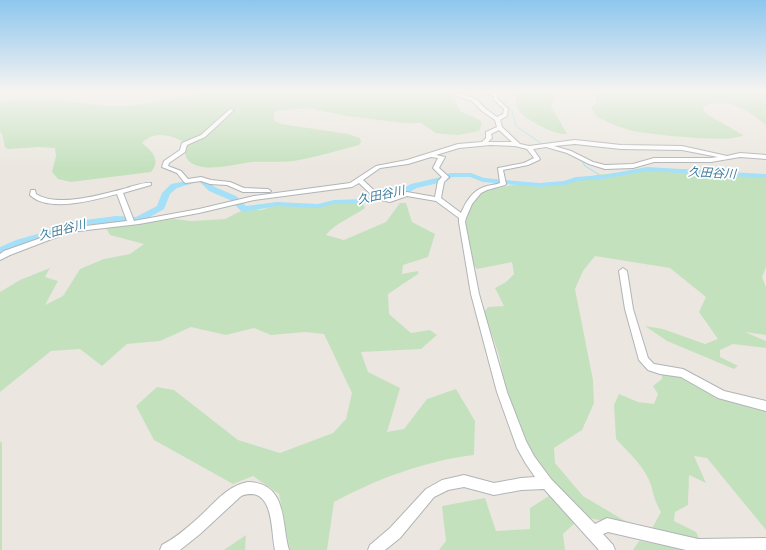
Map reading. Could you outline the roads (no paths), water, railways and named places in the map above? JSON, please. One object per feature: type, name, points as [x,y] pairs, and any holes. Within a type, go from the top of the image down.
[{"type":"street","points":[[225,117],[203,136],[184,144],[183,151],[166,162],[165,167],[179,172],[186,181],[200,179],[228,184],[243,190],[259,192],[278,191],[288,193]]},
{"type":"street","points":[[494,117],[497,119],[500,128],[518,145]]},
{"type":"street","points":[[497,119],[502,117]]},
{"type":"street","points":[[484,143],[489,138],[488,133],[500,128]]},
{"type":"street","points":[[0,258],[7,253],[69,230],[177,216],[235,202],[288,193],[352,185],[368,172],[378,167],[408,162],[431,156],[458,146],[484,143],[518,145],[529,148],[566,142],[622,147],[675,148],[726,157]]},
{"type":"street","points":[[544,145],[569,152],[590,163],[605,167],[633,166],[654,160],[711,160],[740,155],[766,157]]},
{"type":"street","points":[[529,148],[537,159],[526,164],[500,169],[503,181],[476,194],[462,217],[475,294],[502,392],[521,444],[530,460],[547,483],[608,550]]},
{"type":"street","points":[[431,156],[442,157],[436,168],[446,177],[441,181],[438,199]]},
{"type":"street","points":[[360,180],[378,198],[390,200],[407,194],[438,199],[462,217]]},
{"type":"street","points":[[33,191],[33,195],[39,200],[66,201],[149,184]]},
{"type":"street","points":[[119,191],[131,222]]},
{"type":"street","points":[[623,271],[634,323],[644,360],[651,367],[660,370],[683,373],[722,395],[766,406]]},
{"type":"street","points":[[375,550],[395,533],[430,493],[446,484],[464,481],[494,489],[521,484],[547,483]]},
{"type":"street","points":[[167,550],[204,522],[239,491],[251,487],[258,488],[265,493],[273,504],[278,538],[282,550]]},
{"type":"street","points":[[593,532],[607,525],[698,546],[766,545]]},
{"type":"waterway","points":[[514,117],[516,126],[542,144]]},
{"type":"waterway","points":[[547,147],[559,151]]},
{"type":"waterway","points":[[581,159],[585,166],[603,177]]},
{"type":"waterway","name":"久田谷川","points":[[0,251],[19,242],[51,233],[73,224],[116,219],[138,220],[161,207],[166,193],[174,186],[197,180],[202,180],[212,189],[233,198],[244,209],[277,204],[318,206],[334,202],[367,201],[386,194],[398,194],[414,186],[444,179],[450,175],[471,175],[483,180],[539,185],[549,183],[565,183],[576,179],[603,177],[647,169],[766,176]]}]
